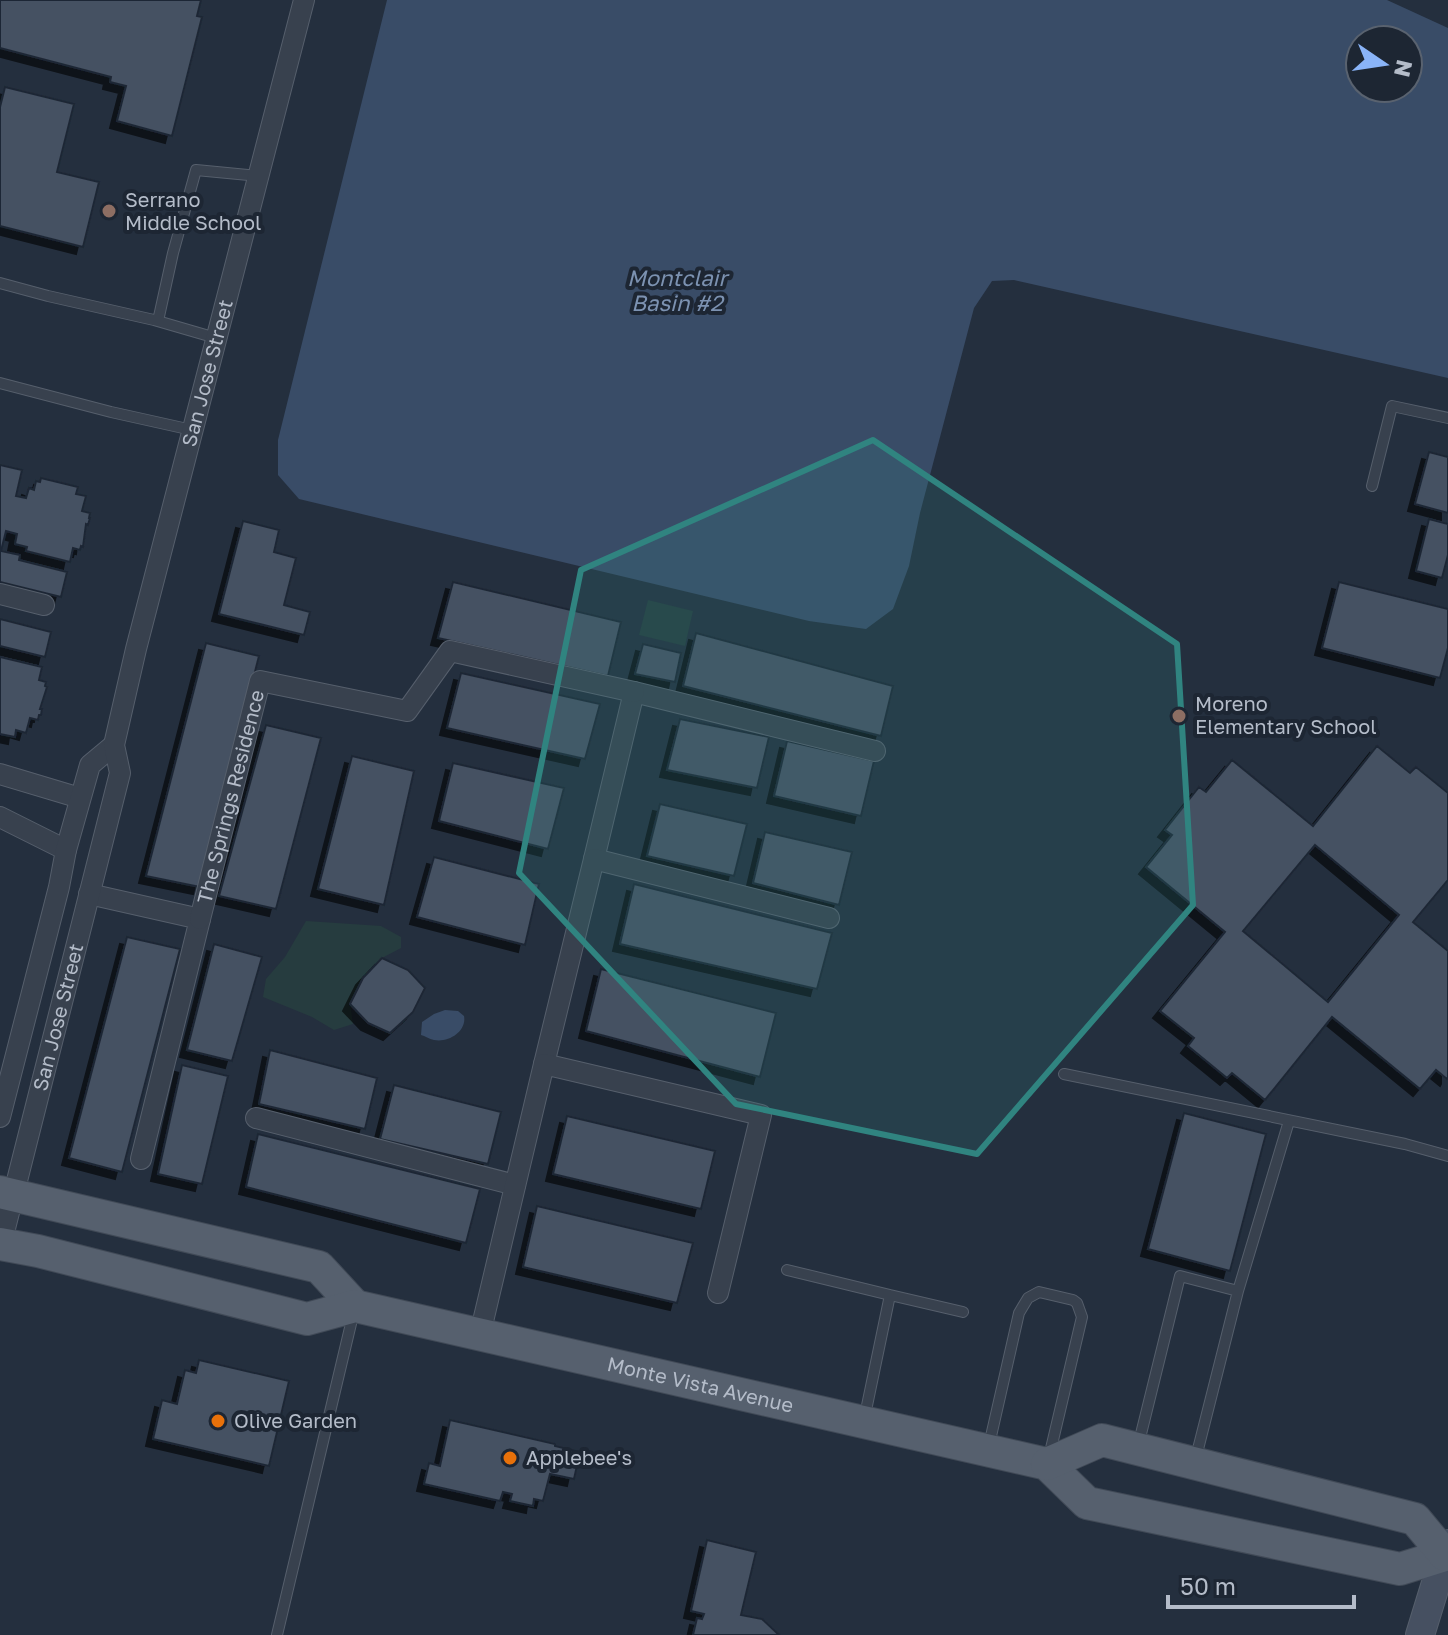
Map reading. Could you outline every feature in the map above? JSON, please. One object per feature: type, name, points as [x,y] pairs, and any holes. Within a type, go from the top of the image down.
[{"type":"main road","points":[[6,1194],[319,1267],[355,1306]]},
{"type":"main road","name":"Monte Vista Avenue","points":[[0,1245],[38,1251],[307,1319],[355,1306],[1047,1464]]},
{"type":"main road","points":[[1102,1440],[1194,1463],[1415,1519],[1447,1551],[1400,1569],[1087,1503],[1047,1464],[1102,1440]]},
{"type":"street","name":"San Jose Street","points":[[0,1245],[6,1194],[120,773],[114,745],[304,0]]},
{"type":"street","points":[[0,594],[44,605]]},
{"type":"street","name":"The Springs Residence","points":[[141,1159],[260,681],[407,711],[450,651],[634,692]]},
{"type":"street","points":[[480,1334],[634,692],[875,751]]},
{"type":"street","name":"San Jose Street","points":[[0,1117],[90,765],[114,745]]},
{"type":"street","points":[[0,774],[80,798]]},
{"type":"street","points":[[0,817],[66,850]]},
{"type":"street","points":[[594,859],[829,918]]},
{"type":"street","name":"The Springs Residence","points":[[89,894],[200,919]]},
{"type":"street","points":[[544,1064],[761,1115],[718,1293]]},
{"type":"street","points":[[256,1118],[515,1185]]},
{"type":"street","points":[[1420,1635],[1447,1551]]},
{"type":"lane","points":[[158,321],[196,170],[259,176]]},
{"type":"lane","points":[[0,283],[216,338]]},
{"type":"lane","points":[[0,383],[192,430]]},
{"type":"lane","points":[[1372,486],[1392,406],[1448,418]]},
{"type":"lane","points":[[1064,1074],[1405,1144],[1448,1156]]},
{"type":"lane","points":[[1194,1463],[1238,1291],[1289,1121]]},
{"type":"lane","points":[[787,1270],[963,1312]]},
{"type":"lane","points":[[1137,1449],[1180,1276],[1238,1291]]},
{"type":"lane","points":[[988,1451],[1019,1313],[1028,1298],[1039,1292],[1073,1300],[1082,1317],[1047,1464]]},
{"type":"lane","points":[[864,1422],[890,1295]]},
{"type":"lane","points":[[277,1635],[355,1306]]},
{"type":"highlighted area","points":[[873,440],[1177,644],[1193,905],[977,1154],[736,1104],[519,873],[581,570]]},
{"type":"green space","points":[[648,600],[693,611],[685,646],[639,635]]},
{"type":"green space","points":[[306,921],[381,926],[401,937],[401,948],[382,958],[363,978],[350,1004],[353,1024],[334,1030],[312,1017],[263,997],[266,979],[285,957]]},
{"type":"water","name":"Montclair Basin #2","points":[[387,0],[1387,0],[1448,28],[1448,378],[1014,280],[992,281],[974,308],[909,566],[893,609],[866,629],[809,621],[299,499],[278,475],[278,440]]},
{"type":"water","points":[[445,1010],[458,1011],[464,1016],[460,1031],[451,1038],[440,1040],[421,1035],[422,1022]]},
{"type":"building","points":[[0,0],[201,0],[197,16],[202,17],[172,136],[117,121],[126,86],[110,82],[111,77],[0,48]]},
{"type":"building","points":[[5,87],[74,104],[57,172],[99,182],[83,247],[0,226],[0,107]]},
{"type":"building","points":[[1429,452],[1448,457],[1448,513],[1415,504]]},
{"type":"building","points":[[0,465],[22,470],[16,496],[26,498],[29,488],[34,490],[36,481],[40,482],[41,478],[78,487],[76,494],[86,496],[82,511],[90,513],[90,518],[86,524],[83,547],[80,550],[73,548],[70,562],[26,551],[27,547],[15,544],[17,534],[6,531],[1,551],[20,555],[19,560],[67,572],[61,597],[0,582]]},
{"type":"building","points":[[1429,519],[1448,524],[1448,555],[1442,578],[1416,571]]},
{"type":"building","points":[[243,521],[279,530],[274,552],[296,558],[284,605],[310,612],[304,635],[219,614]]},
{"type":"building","points":[[453,582],[621,622],[608,676],[438,638]]},
{"type":"building","points":[[1339,582],[1448,609],[1448,648],[1440,678],[1322,648]]},
{"type":"building","points":[[0,619],[51,632],[45,657],[0,646]]},
{"type":"building","points":[[696,633],[893,686],[881,736],[683,686]]},
{"type":"building","points":[[206,643],[259,656],[200,887],[146,876]]},
{"type":"building","points":[[643,644],[681,653],[675,682],[635,674]]},
{"type":"building","points":[[0,657],[42,667],[39,680],[46,682],[47,687],[38,720],[30,718],[26,733],[16,730],[15,737],[0,734]]},
{"type":"building","points":[[461,673],[600,704],[585,759],[447,728]]},
{"type":"building","points":[[680,719],[769,737],[757,788],[667,770]]},
{"type":"building","points":[[266,725],[321,738],[276,909],[219,896]]},
{"type":"building","points":[[787,741],[874,761],[861,816],[774,796]]},
{"type":"building","points":[[1377,746],[1410,773],[1416,767],[1448,793],[1448,880],[1413,922],[1448,951],[1447,1079],[1436,1070],[1420,1089],[1332,1017],[1265,1100],[1232,1073],[1227,1078],[1188,1046],[1194,1038],[1160,1011],[1225,932],[1146,867],[1172,835],[1165,830],[1199,787],[1206,792],[1232,760],[1313,826]],"holes":[[[1315,845],[1399,915],[1328,1002],[1243,931]]]},
{"type":"building","points":[[352,756],[414,771],[384,905],[318,889]]},
{"type":"building","points":[[453,763],[564,788],[548,849],[439,821]]},
{"type":"building","points":[[660,804],[747,824],[734,876],[647,856]]},
{"type":"building","points":[[765,832],[852,852],[839,905],[753,883]]},
{"type":"building","points":[[434,857],[539,884],[525,945],[417,917]]},
{"type":"building","points":[[634,884],[832,933],[817,989],[620,944]]},
{"type":"building","points":[[127,937],[180,949],[122,1172],[69,1158]]},
{"type":"building","points":[[214,944],[262,957],[232,1061],[187,1050]]},
{"type":"building","points":[[382,958],[408,970],[425,988],[413,1012],[390,1033],[368,1023],[350,1004],[363,978]]},
{"type":"building","points":[[601,969],[776,1013],[760,1077],[586,1031]]},
{"type":"building","points":[[270,1050],[377,1078],[365,1129],[259,1104]]},
{"type":"building","points":[[182,1065],[228,1076],[202,1184],[158,1174]]},
{"type":"building","points":[[394,1085],[501,1112],[488,1164],[380,1139]]},
{"type":"building","points":[[1184,1113],[1266,1134],[1230,1271],[1148,1249]]},
{"type":"building","points":[[567,1116],[715,1151],[701,1209],[553,1174]]},
{"type":"building","points":[[258,1134],[480,1189],[466,1243],[246,1187]]},
{"type":"building","points":[[537,1206],[693,1243],[677,1303],[523,1267]]},
{"type":"building","name":"Olive Garden","points":[[199,1360],[289,1381],[269,1466],[153,1439],[162,1400],[177,1404],[185,1370],[196,1373]]},
{"type":"building","name":"Applebee's","points":[[450,1420],[580,1452],[574,1479],[550,1474],[543,1501],[534,1499],[533,1506],[510,1501],[512,1494],[503,1492],[500,1501],[424,1484],[429,1463],[440,1466]]},
{"type":"building","points":[[707,1540],[756,1552],[741,1615],[762,1619],[779,1635],[693,1635],[697,1618],[702,1619],[704,1614],[691,1611]]},
{"type":"place","name":"Serrano Middle School","points":[[109,211]]},
{"type":"place","name":"Moreno Elementary School","points":[[1179,716]]},
{"type":"place","name":"Olive Garden","points":[[218,1421]]},
{"type":"place","name":"Applebee's","points":[[510,1458]]}]
